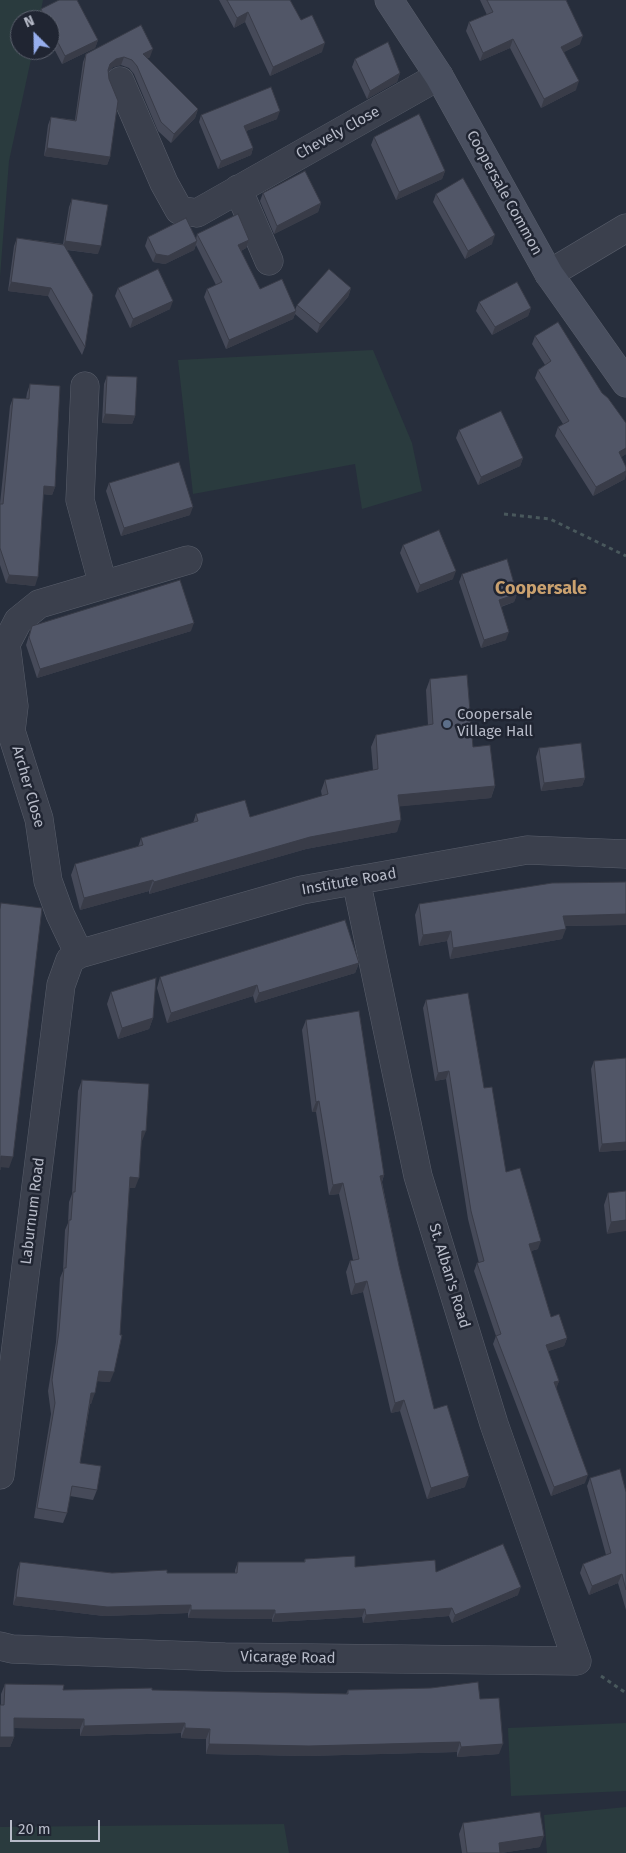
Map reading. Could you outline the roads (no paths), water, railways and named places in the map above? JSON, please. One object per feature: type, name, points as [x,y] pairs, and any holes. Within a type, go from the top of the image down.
[{"type":"street","name":"Coopersale Common","points":[[389,0],[439,76],[549,274],[626,383]]},
{"type":"street","name":"Chevely Close","points":[[120,80],[164,183],[179,210],[197,213],[439,76]]},
{"type":"street","points":[[238,189],[269,261]]},
{"type":"street","points":[[549,274],[626,228]]},
{"type":"street","points":[[85,386],[80,500],[103,585]]},
{"type":"street","name":"Archer Close","points":[[79,954],[60,914],[48,881],[39,819],[11,731],[14,706],[6,644],[18,621],[39,604],[188,560]]},
{"type":"street","name":"Institute Road","points":[[79,954],[302,890],[356,880],[526,850],[626,854]]},
{"type":"street","name":"St. Alban's Road","points":[[356,880],[418,1176],[494,1424],[577,1661]]},
{"type":"street","name":"Laburnum Road","points":[[0,1475],[61,985],[70,960],[79,954]]},
{"type":"street","name":"Vicarage Road","points":[[0,1646],[12,1649],[225,1657],[577,1661]]},
{"type":"place","name":"Coopersale Village Hall","points":[[447,724]]},
{"type":"district","name":"Coopersale","points":[[541,589]]}]
